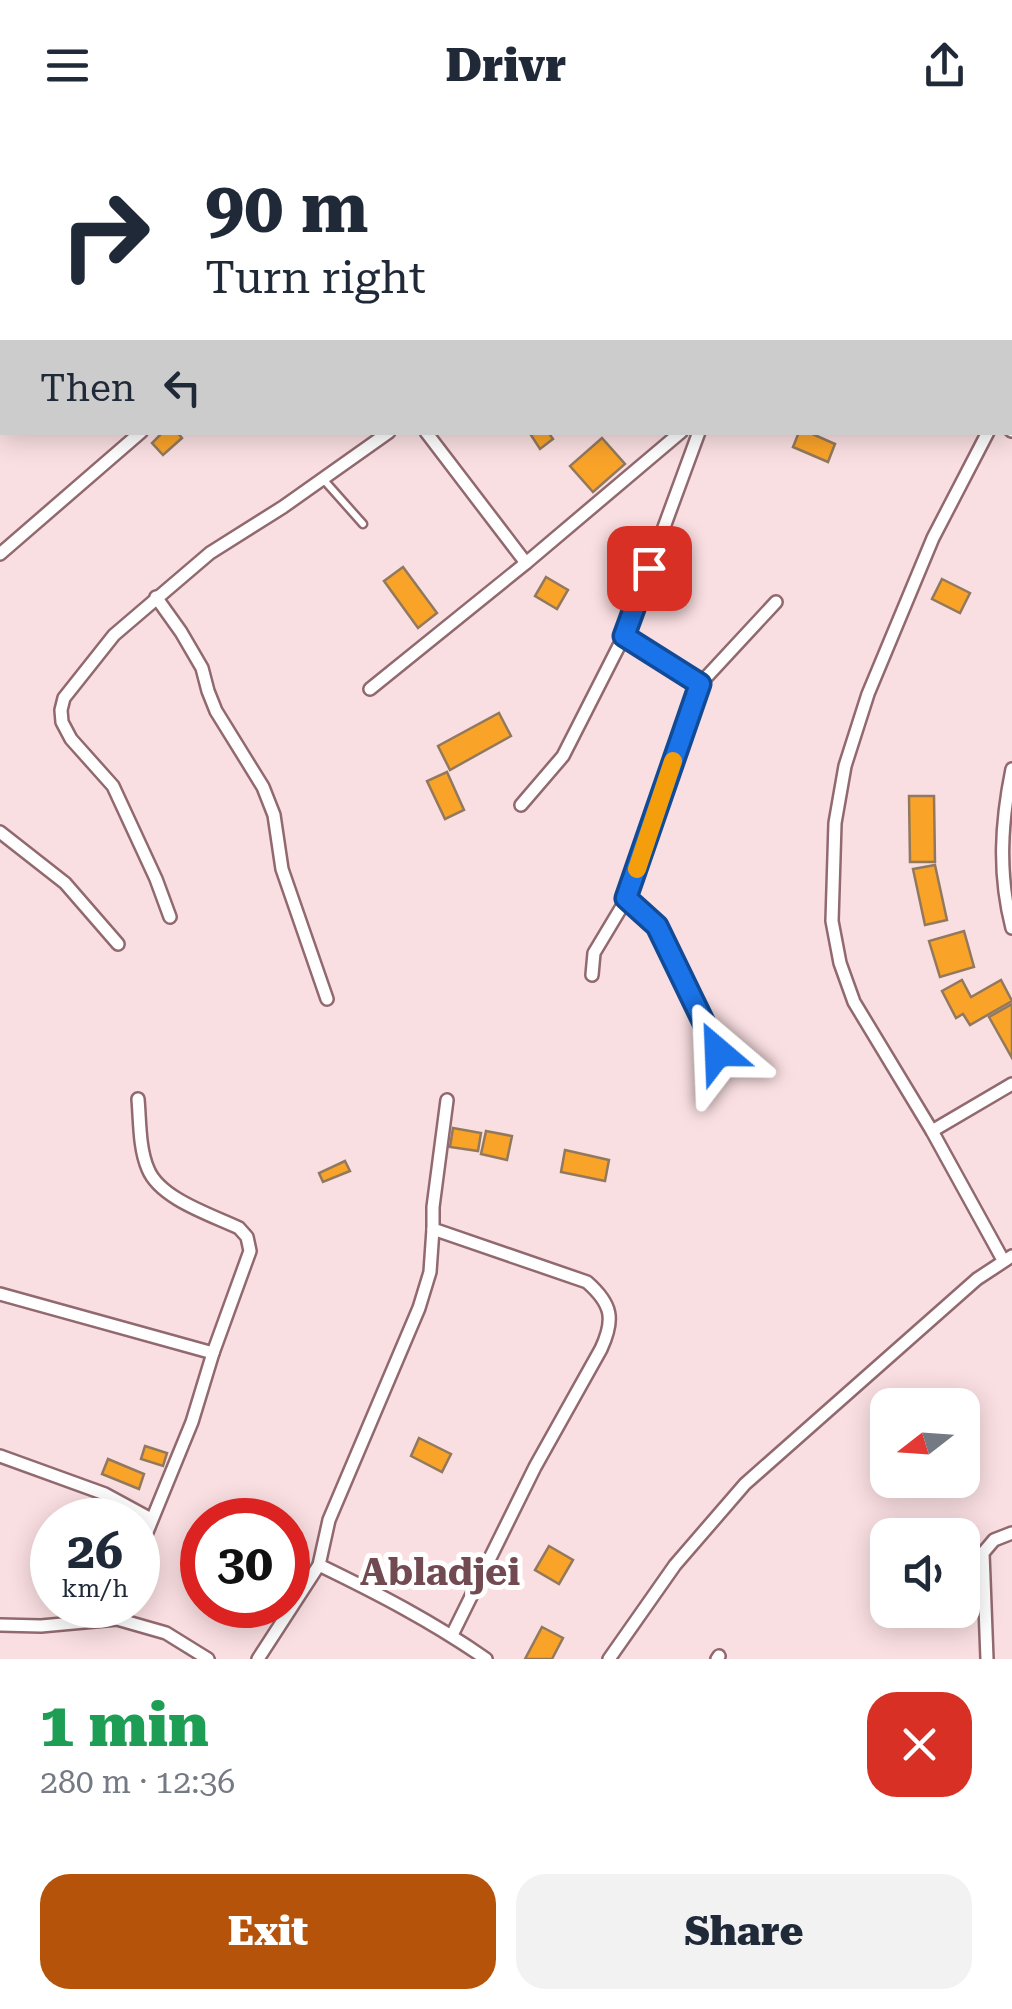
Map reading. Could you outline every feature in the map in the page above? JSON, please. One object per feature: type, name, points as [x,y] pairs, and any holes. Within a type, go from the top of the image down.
[{"type":"street","points":[[0,554],[138,435]]},
{"type":"street","points":[[170,917],[112,786],[62,722],[64,698],[114,634],[210,552],[283,507],[386,435]]},
{"type":"street","points":[[428,435],[526,563]]},
{"type":"street","points":[[370,689],[676,435]]},
{"type":"street","points":[[522,805],[563,756],[624,636],[698,435]]},
{"type":"street","points":[[609,1659],[676,1565],[731,1498],[978,1279],[1008,1258],[854,1002],[840,963],[832,921],[835,823],[845,766],[868,694],[933,538],[986,435]]},
{"type":"street","points":[[156,597],[202,668],[216,711],[262,787],[274,815],[282,869],[327,999]]},
{"type":"street","points":[[592,975],[594,953],[626,898],[700,684],[776,602]]},
{"type":"street","points":[[624,636],[700,684]]},
{"type":"street","points":[[1012,769],[1002,837],[1004,884],[1012,928]]},
{"type":"street","points":[[0,832],[65,883],[118,944]]},
{"type":"street","points":[[626,898],[657,926],[718,1052]]},
{"type":"street","points":[[932,1131],[1012,1084]]},
{"type":"street","points":[[138,1099],[148,1172],[174,1197],[239,1228],[247,1237],[250,1251],[192,1422],[160,1498]]},
{"type":"street","points":[[258,1659],[319,1565],[329,1520],[419,1308],[430,1272],[433,1207],[447,1100]]},
{"type":"street","points":[[433,1229],[587,1282],[602,1295],[610,1313],[601,1349],[535,1467],[452,1635]]},
{"type":"street","points":[[0,1294],[213,1353]]},
{"type":"street","points":[[0,1456],[112,1498]]},
{"type":"street","points":[[987,1659],[983,1553],[994,1540],[1012,1533]]},
{"type":"street","points":[[319,1565],[385,1597],[486,1659]]},
{"type":"street","points":[[0,1625],[30,1626]]},
{"type":"street","points":[[149,1628],[166,1633],[208,1659]]},
{"type":"lane","points":[[322,478],[363,524]]},
{"type":"building","points":[[160,435],[182,438],[163,455],[152,443]]},
{"type":"building","points":[[531,435],[550,435],[553,439],[540,449]]},
{"type":"building","points":[[798,435],[815,435],[835,444],[828,462],[793,447]]},
{"type":"building","points":[[602,438],[625,464],[593,492],[570,466]]},
{"type":"building","points":[[403,567],[437,613],[418,628],[384,581]]},
{"type":"building","points":[[546,577],[568,590],[557,609],[535,596]]},
{"type":"building","points":[[942,579],[970,593],[960,613],[932,599]]},
{"type":"building","points":[[499,713],[511,736],[450,770],[438,746]]},
{"type":"building","points":[[447,772],[464,810],[445,819],[427,781]]},
{"type":"building","points":[[909,796],[934,796],[935,862],[910,862]]},
{"type":"building","points":[[935,865],[947,920],[925,925],[913,869]]},
{"type":"building","points":[[964,931],[974,967],[940,977],[929,941]]},
{"type":"building","points":[[962,980],[971,997],[1001,980],[1012,1001],[970,1025],[963,1014],[956,1018],[942,991]]},
{"type":"building","points":[[1012,1004],[1012,1058],[989,1017]]},
{"type":"building","points":[[453,1128],[481,1133],[478,1151],[450,1147]]},
{"type":"building","points":[[486,1131],[512,1136],[507,1160],[481,1154]]},
{"type":"building","points":[[565,1150],[609,1160],[605,1181],[561,1172]]},
{"type":"building","points":[[345,1161],[350,1171],[323,1182],[319,1173]]},
{"type":"building","points":[[419,1438],[451,1454],[442,1472],[411,1456]]},
{"type":"building","points":[[145,1446],[167,1453],[163,1466],[141,1459]]},
{"type":"building","points":[[108,1459],[144,1474],[139,1489],[102,1474]]},
{"type":"building","points":[[549,1546],[573,1560],[559,1584],[535,1570]]},
{"type":"building","points":[[542,1627],[563,1638],[552,1659],[525,1659]]},
{"type":"slow traffic","points":[[637,869],[673,761]]},
{"type":"district","name":"Abladjei","points":[[440,1572]]},
{"type":"route","points":[[649,568],[624,636],[700,684],[626,898],[657,926],[718,1052]]}]
